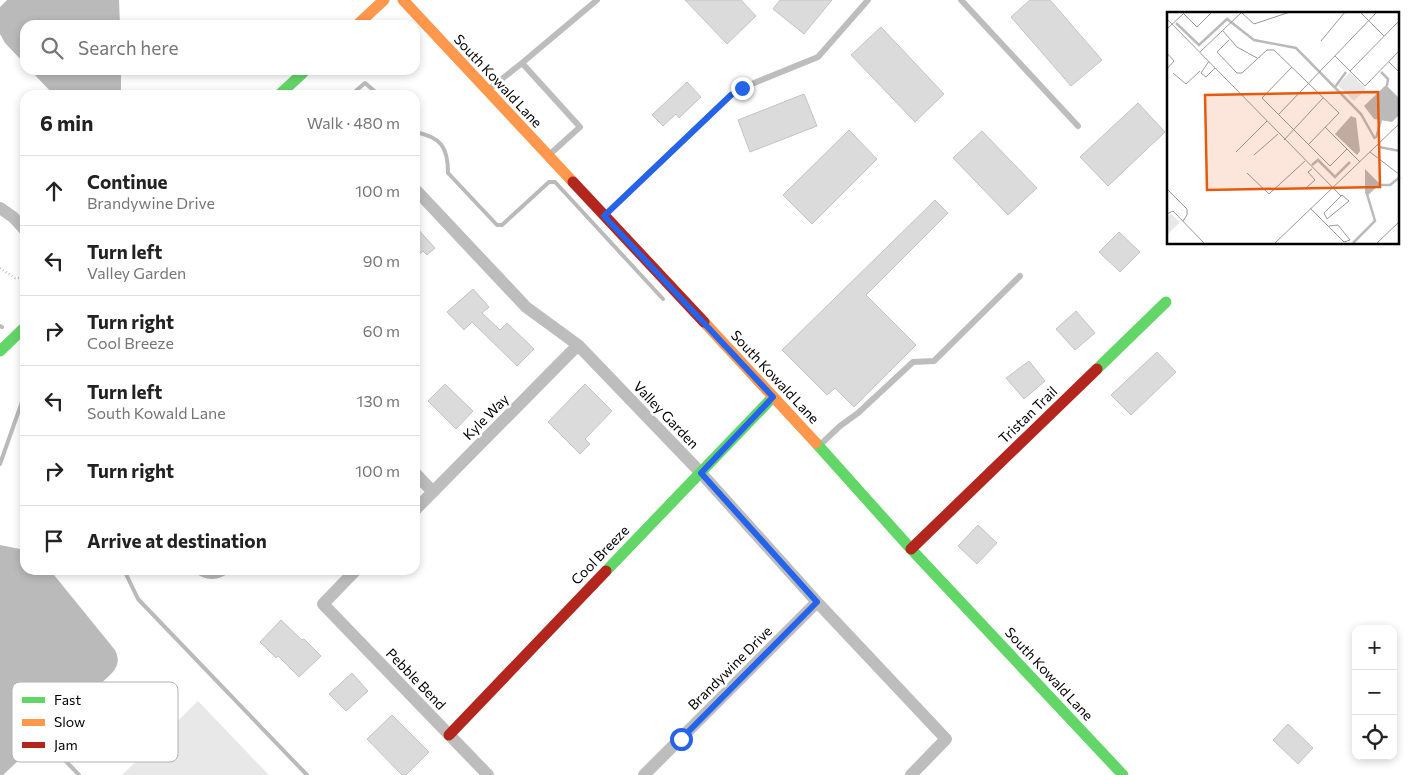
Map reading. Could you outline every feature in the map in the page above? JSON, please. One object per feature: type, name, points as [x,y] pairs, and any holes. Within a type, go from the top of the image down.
[{"type":"street","points":[[362,20],[384,0]]},
{"type":"street","name":"South Kowald Lane","points":[[403,0],[1123,775]]},
{"type":"street","points":[[284,90],[301,75]]},
{"type":"street","name":"Valley Garden","points":[[420,194],[526,307],[578,345],[701,473],[817,602],[946,739],[910,775]]},
{"type":"street","points":[[0,208],[20,225]]},
{"type":"street","name":"Tristan Trail","points":[[911,549],[1166,302]]},
{"type":"street","points":[[0,351],[20,332]]},
{"type":"street","name":"Kyle Way","points":[[420,505],[578,345]]},
{"type":"street","name":"Cool Breeze","points":[[449,734],[773,397]]},
{"type":"street","points":[[420,478],[433,492]]},
{"type":"street","name":"Pebble Bend","points":[[351,575],[323,604],[488,775]]},
{"type":"street","name":"Brandywine Drive","points":[[644,775],[817,602]]},
{"type":"lane","points":[[487,91],[597,0]]},
{"type":"lane","points":[[604,216],[731,95],[742,88],[818,57],[868,0]]},
{"type":"lane","points":[[961,0],[1078,126]]},
{"type":"lane","points":[[522,63],[580,127],[548,156]]},
{"type":"lane","points":[[819,446],[840,426],[858,414],[913,362],[934,361],[1020,276]]},
{"type":"path","points":[[0,268],[15,278],[20,278]]},
{"type":"shaded area","points":[[7,0],[119,0],[120,20],[20,20],[20,59],[5,43],[0,34],[0,7]]},
{"type":"shaded area","points":[[35,75],[121,75],[121,90],[49,90]]},
{"type":"shaded area","points":[[0,545],[20,549],[20,575],[54,575],[115,650],[118,660],[115,669],[103,682],[12,682],[12,762],[17,762],[3,775],[0,775]]},
{"type":"shaded area","points":[[199,575],[225,575],[212,579]]},
{"type":"shaded area","points":[[198,701],[269,775],[122,775],[135,762],[178,762],[178,720]]},
{"type":"building","points":[[685,0],[741,0],[756,16],[727,44]]},
{"type":"building","points":[[780,0],[832,0],[804,34],[773,9]]},
{"type":"building","points":[[1030,0],[1050,0],[1102,60],[1071,86],[1011,17]]},
{"type":"building","points":[[881,27],[944,94],[915,122],[851,55]]},
{"type":"building","points":[[687,82],[701,97],[679,118],[676,114],[663,126],[652,115]]},
{"type":"building","points":[[804,94],[817,126],[750,152],[738,120]]},
{"type":"building","points":[[1138,103],[1165,132],[1108,186],[1080,157]]},
{"type":"building","points":[[849,130],[877,159],[812,224],[783,195]]},
{"type":"building","points":[[982,131],[1037,188],[1008,215],[953,158]]},
{"type":"building","points":[[935,200],[948,213],[866,295],[916,345],[854,407],[835,388],[827,395],[782,350]]},
{"type":"building","points":[[420,232],[435,248],[427,255],[423,251],[420,254]]},
{"type":"building","points":[[1119,232],[1140,252],[1120,272],[1099,252]]},
{"type":"building","points":[[473,289],[489,307],[482,313],[500,330],[507,323],[534,349],[517,366],[472,322],[464,330],[447,312]]},
{"type":"building","points":[[1076,311],[1095,333],[1075,350],[1056,329]]},
{"type":"building","points":[[1157,352],[1176,372],[1131,415],[1111,395]]},
{"type":"building","points":[[1029,361],[1045,381],[1024,399],[1006,378]]},
{"type":"building","points":[[445,384],[473,411],[456,429],[428,401]]},
{"type":"building","points":[[585,384],[612,411],[585,439],[590,444],[580,454],[548,422]]},
{"type":"building","points":[[978,525],[997,543],[977,564],[958,546]]},
{"type":"building","points":[[281,620],[321,656],[299,677],[278,656],[276,658],[260,642]]},
{"type":"building","points":[[352,673],[368,691],[346,711],[329,694]]},
{"type":"building","points":[[392,715],[429,752],[406,775],[402,775],[367,739]]},
{"type":"building","points":[[1288,724],[1313,748],[1298,764],[1273,740]]},
{"type":"waterway","points":[[357,90],[365,83],[373,90]]},
{"type":"waterway","points":[[420,133],[437,140],[444,150],[448,164],[448,173],[497,225],[502,225],[549,182],[555,182],[663,299]]},
{"type":"waterway","points":[[0,464],[20,407]]},
{"type":"waterway","points":[[126,575],[138,599],[307,775]]},
{"type":"waterway","points":[[67,762],[79,775]]},
{"type":"traffic: fast","points":[[284,90],[301,75]]},
{"type":"traffic: fast","points":[[1097,369],[1166,302]]},
{"type":"traffic: fast","points":[[0,351],[20,332]]},
{"type":"traffic: fast","points":[[606,571],[773,397]]},
{"type":"traffic: fast","points":[[816,443],[911,549],[1123,775]]},
{"type":"traffic: slow","points":[[362,20],[384,0]]},
{"type":"traffic: slow","points":[[403,0],[573,182]]},
{"type":"traffic: slow","points":[[704,322],[816,443]]},
{"type":"traffic: jam","points":[[573,182],[704,322]]},
{"type":"traffic: jam","points":[[911,549],[1097,369]]},
{"type":"traffic: jam","points":[[449,735],[606,571]]},
{"type":"route","points":[[681,739],[817,602],[701,473],[773,397],[604,216],[731,95],[742,88]]}]
